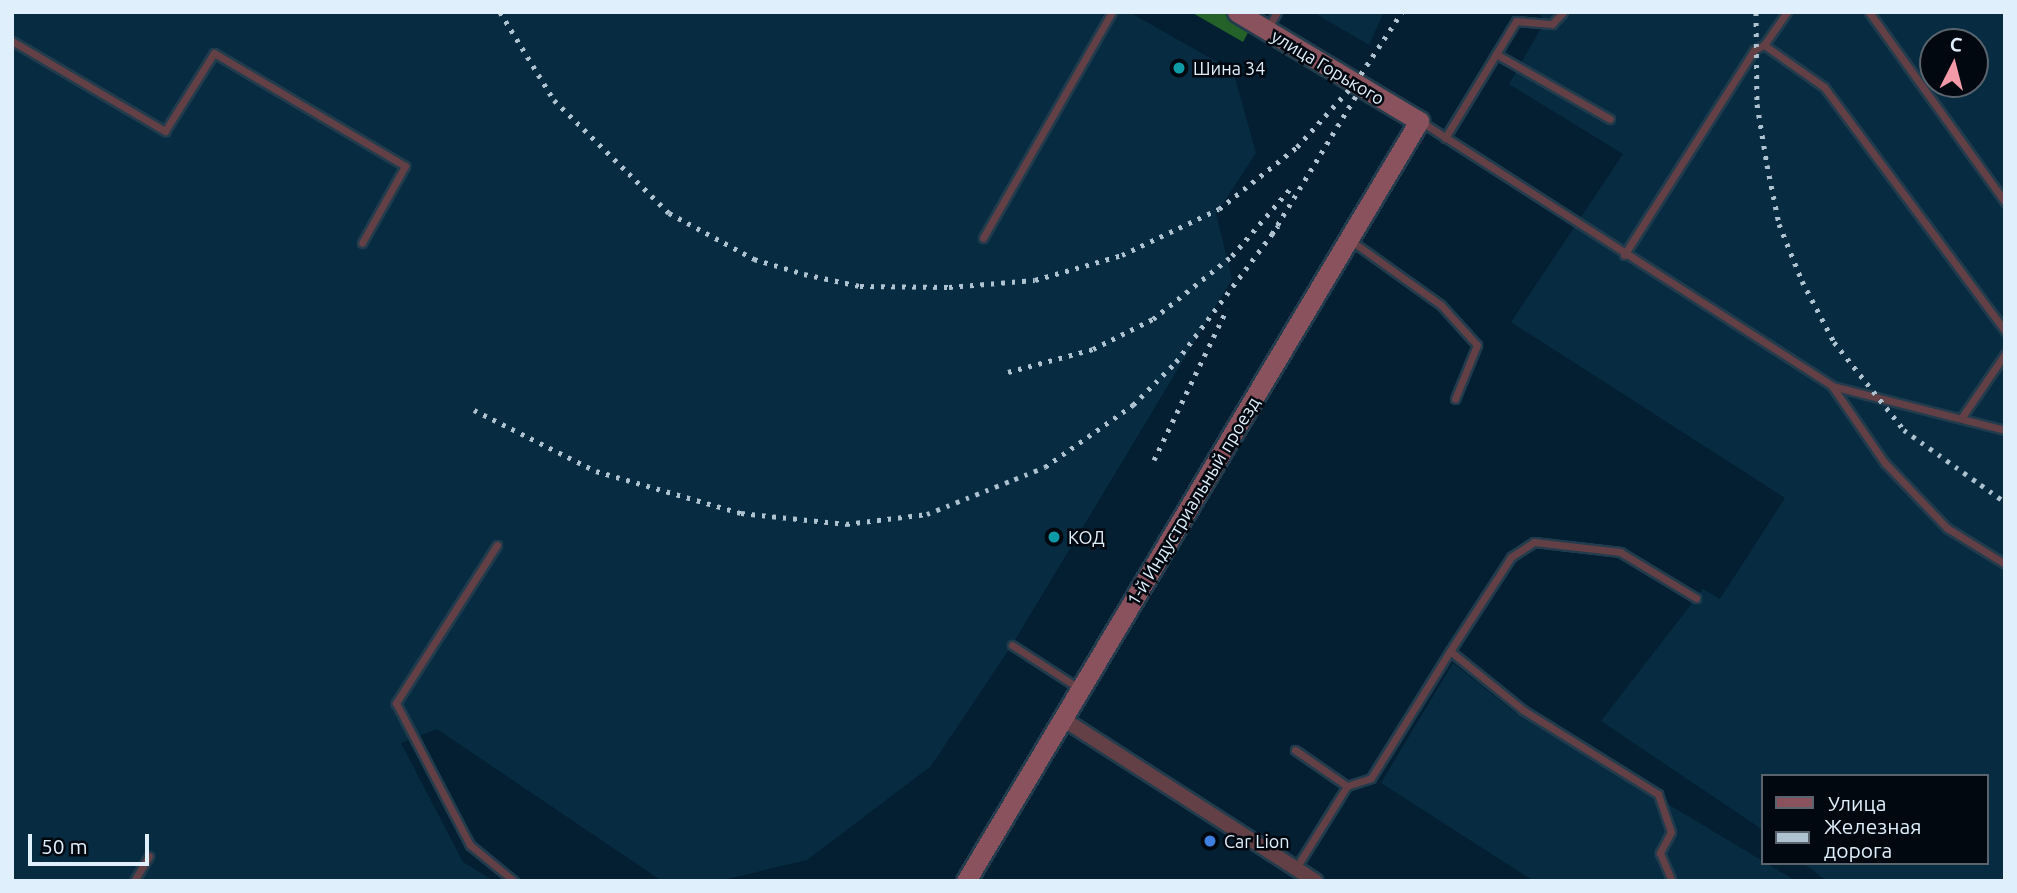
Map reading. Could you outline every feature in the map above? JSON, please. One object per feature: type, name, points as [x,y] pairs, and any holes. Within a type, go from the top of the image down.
[{"type":"street","name":"улица Горького","points":[[1237,12],[1419,121]]},
{"type":"street","name":"1-й Индустриальный проезд","points":[[971,879],[1080,690],[1419,121]]},
{"type":"street","points":[[1063,719],[1315,881]]},
{"type":"lane","points":[[983,237],[1112,12]]},
{"type":"lane","points":[[1267,30],[1277,12]]},
{"type":"lane","points":[[1445,138],[1516,21],[1552,24],[1563,12]]},
{"type":"lane","points":[[1624,255],[1754,50],[1764,46],[1787,12]]},
{"type":"lane","points":[[1869,12],[2005,202]]},
{"type":"lane","points":[[12,41],[165,131],[214,53],[405,166],[362,243]]},
{"type":"lane","points":[[1764,46],[1824,87],[2005,331]]},
{"type":"lane","points":[[1496,54],[1610,119]]},
{"type":"lane","points":[[1419,121],[1832,386],[2005,430]]},
{"type":"lane","points":[[1349,240],[1441,305],[1477,345],[1455,399]]},
{"type":"lane","points":[[1962,417],[2005,354]]},
{"type":"lane","points":[[1832,386],[1885,463],[1947,528],[2005,564]]},
{"type":"lane","points":[[1296,868],[1347,786],[1371,778],[1511,556],[1534,542],[1620,552],[1696,598]]},
{"type":"lane","points":[[496,545],[396,703],[470,845],[514,881]]},
{"type":"lane","points":[[1012,645],[1080,690]]},
{"type":"lane","points":[[1450,651],[1523,710],[1658,794],[1671,832],[1660,853],[1672,881]]},
{"type":"lane","points":[[1295,750],[1347,786]]},
{"type":"lane","points":[[134,881],[149,856]]},
{"type":"shaded area","points":[[12,12],[1129,12],[1233,71],[1256,153],[1216,214],[1232,279],[1012,645],[931,766],[807,860],[718,881],[662,881],[437,729],[401,743],[463,862],[494,881],[12,881]]},
{"type":"shaded area","points":[[1313,12],[1384,12],[1369,45]]},
{"type":"shaded area","points":[[1532,12],[2005,12],[2005,881],[1827,881],[1806,865],[1989,865],[1989,774],[1762,774],[1762,829],[1601,721],[1703,589],[1720,599],[1785,498],[1511,322],[1623,154],[1509,84],[1541,28],[1541,15]]},
{"type":"shaded area","points":[[1453,663],[1513,711],[1762,861],[1762,865],[1769,865],[1796,881],[1534,881],[1381,783]]},
{"type":"green space","points":[[1191,12],[1225,12],[1251,27],[1243,42]]},
{"type":"railway","points":[[500,12],[554,100],[669,213],[754,259],[804,274],[860,286],[949,287],[1035,280],[1122,255],[1219,209],[1297,147],[1355,83],[1402,12]]},
{"type":"railway","points":[[1756,12],[1757,104],[1767,165],[1779,224],[1802,281],[1834,342],[1904,430],[2005,502]]},
{"type":"railway","points":[[1272,234],[1357,94]]},
{"type":"railway","points":[[1008,372],[1093,349],[1153,319],[1232,256],[1291,188]]},
{"type":"railway","points":[[474,410],[596,471],[741,513],[846,524],[927,514],[1045,467],[1133,405],[1176,362],[1278,226]]},
{"type":"railway","points":[[1154,460],[1227,309]]},
{"type":"place","name":"Шина 34","points":[[1179,68]]},
{"type":"place","name":"КОД","points":[[1054,537]]},
{"type":"place","name":"Car Lion","points":[[1210,841]]}]
